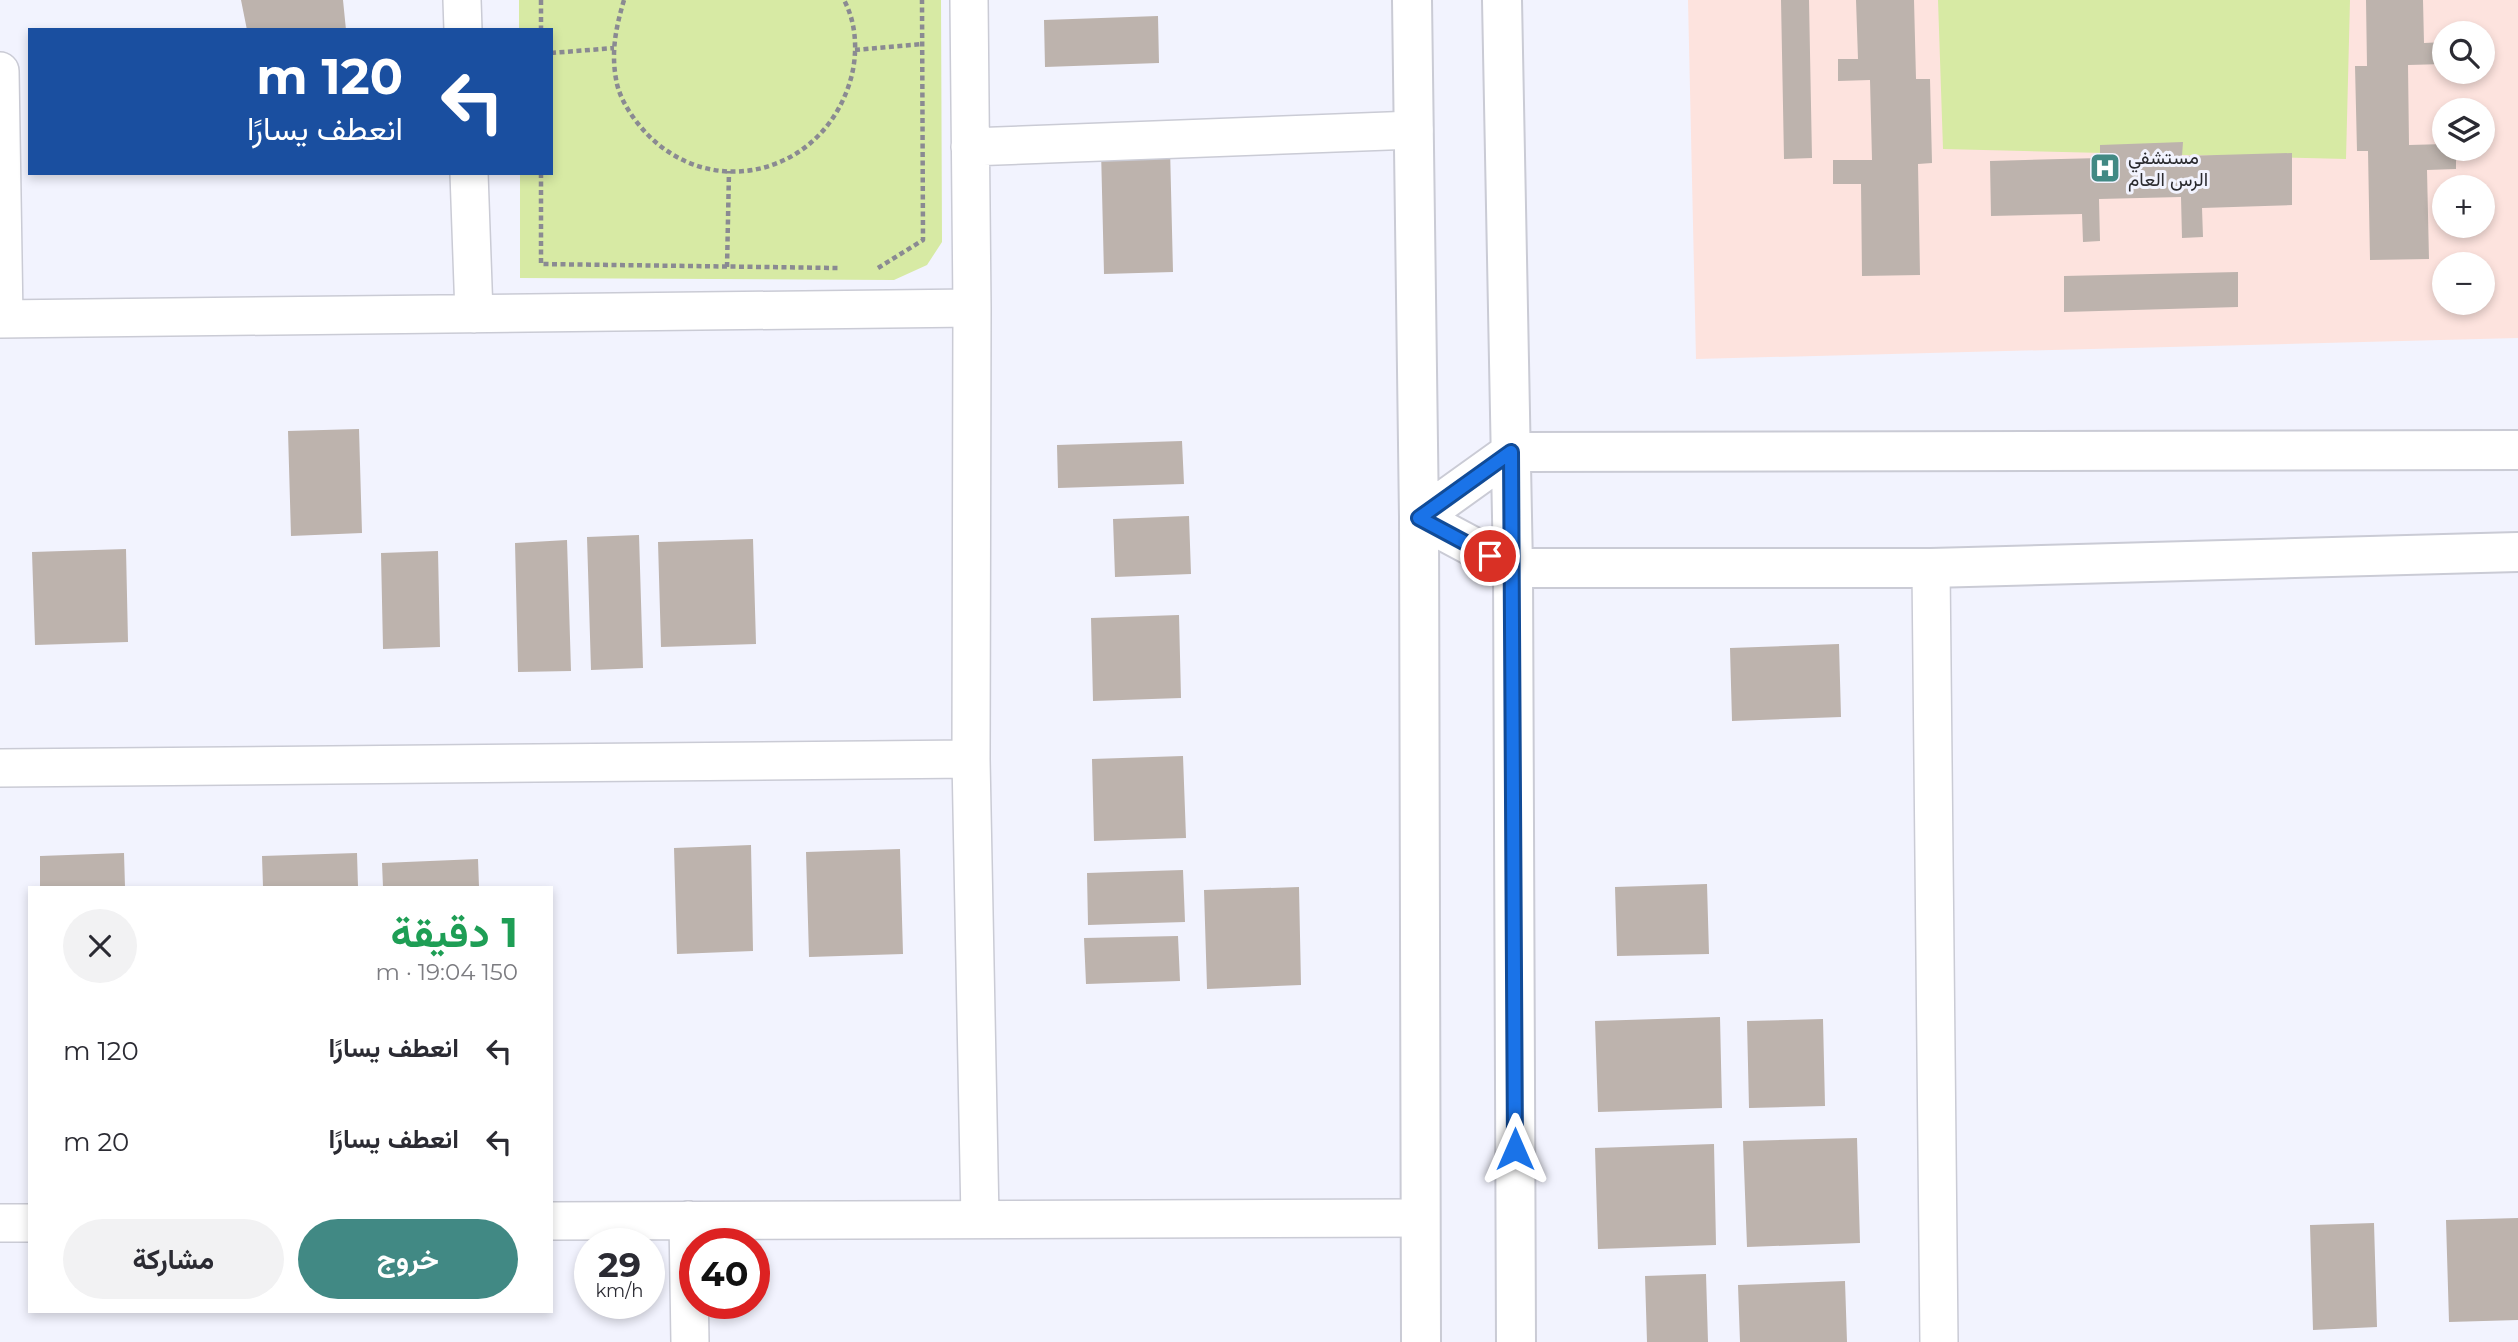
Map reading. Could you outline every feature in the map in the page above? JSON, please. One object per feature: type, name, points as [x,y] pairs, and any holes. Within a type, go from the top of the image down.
[{"type":"street","points":[[462,0],[463,28]]},
{"type":"street","points":[[969,0],[972,308],[971,759],[980,1219]]},
{"type":"street","points":[[1412,0],[1419,518],[1421,1342]]},
{"type":"street","points":[[1502,0],[1513,568],[1516,1342]]},
{"type":"street","points":[[0,71],[2,319],[972,308]]},
{"type":"street","points":[[970,147],[1414,130]]},
{"type":"street","points":[[469,175],[474,314]]},
{"type":"street","points":[[1419,518],[1511,452],[2518,450]]},
{"type":"street","points":[[1419,518],[1513,568],[1931,568],[2518,552]]},
{"type":"street","points":[[1931,568],[1939,1342]]},
{"type":"street","points":[[0,768],[971,759]]},
{"type":"street","points":[[553,1221],[1419,1218]]},
{"type":"street","points":[[688,1220],[690,1342]]},
{"type":"street","points":[[0,1223],[28,1223]]},
{"type":"path","points":[[541,0],[541,28]]},
{"type":"path","points":[[624,0],[613,38],[616,80],[632,119],[661,149],[698,168],[740,173],[781,163],[814,143],[838,114],[852,78],[856,40],[844,0]]},
{"type":"path","points":[[866,268],[880,268],[923,240],[922,0]]},
{"type":"path","points":[[855,50],[922,44]]},
{"type":"path","points":[[553,53],[614,48]]},
{"type":"path","points":[[727,267],[729,171]]},
{"type":"path","points":[[541,175],[541,264],[839,268]]},
{"type":"shaded area","name":"مستشفي الرس العام","points":[[1688,0],[2518,0],[2518,338],[1696,359]]},
{"type":"green space","points":[[519,0],[941,0],[942,242],[927,265],[894,280],[520,278],[520,175],[553,175],[553,28],[519,28]]},
{"type":"green space","points":[[1938,0],[2350,0],[2346,159],[1943,149]]},
{"type":"building","points":[[241,0],[343,0],[346,28],[247,28]]},
{"type":"building","points":[[1781,0],[1809,0],[1812,158],[1784,159]]},
{"type":"building","points":[[1856,0],[1914,0],[1916,79],[1930,79],[1932,163],[1918,164],[1920,275],[1862,276],[1861,184],[1833,184],[1833,160],[1872,160],[1870,80],[1838,81],[1838,59],[1858,59]]},
{"type":"building","points":[[2366,0],[2423,0],[2424,43],[2432,43],[2432,64],[2408,65],[2409,145],[2432,144],[2432,161],[2456,161],[2456,169],[2427,170],[2429,259],[2370,260],[2368,151],[2357,151],[2355,66],[2367,66]]},
{"type":"building","points":[[1158,16],[1159,63],[1045,67],[1044,20]]},
{"type":"building","points":[[2183,142],[2182,156],[2292,153],[2292,205],[2202,208],[2203,237],[2182,238],[2181,197],[2099,199],[2100,241],[2083,242],[2082,214],[1991,216],[1990,161],[2100,158],[2100,145]]},
{"type":"building","points":[[1170,148],[1173,272],[1104,274],[1101,150]]},
{"type":"building","points":[[2238,272],[2238,307],[2064,312],[2064,276]]},
{"type":"building","points":[[359,429],[362,533],[291,536],[288,431]]},
{"type":"building","points":[[1182,441],[1184,484],[1058,488],[1057,445]]},
{"type":"building","points":[[1189,516],[1191,574],[1115,577],[1113,519]]},
{"type":"building","points":[[639,535],[643,668],[591,670],[587,537]]},
{"type":"building","points":[[753,539],[756,644],[661,647],[658,542]]},
{"type":"building","points":[[567,540],[571,671],[518,672],[515,543]]},
{"type":"building","points":[[126,549],[128,642],[35,645],[32,552]]},
{"type":"building","points":[[438,551],[440,647],[383,649],[381,553]]},
{"type":"building","points":[[1179,615],[1181,698],[1093,701],[1091,618]]},
{"type":"building","points":[[1839,644],[1841,717],[1732,721],[1730,648]]},
{"type":"building","points":[[1183,756],[1186,838],[1094,841],[1092,759]]},
{"type":"building","points":[[751,845],[753,951],[677,954],[674,848]]},
{"type":"building","points":[[900,849],[903,954],[809,957],[806,852]]},
{"type":"building","points":[[124,853],[125,886],[40,886],[40,856]]},
{"type":"building","points":[[357,853],[358,886],[263,886],[262,856]]},
{"type":"building","points":[[478,859],[479,886],[383,886],[382,863]]},
{"type":"building","points":[[1183,870],[1185,922],[1088,925],[1087,873]]},
{"type":"building","points":[[1707,884],[1709,954],[1617,956],[1615,887]]},
{"type":"building","points":[[1299,887],[1301,985],[1207,989],[1204,890]]},
{"type":"building","points":[[1178,936],[1180,981],[1086,984],[1084,938]]},
{"type":"building","points":[[1720,1017],[1722,1108],[1598,1112],[1595,1021]]},
{"type":"building","points":[[1823,1019],[1825,1106],[1749,1108],[1747,1021]]},
{"type":"building","points":[[1857,1138],[1860,1243],[1747,1247],[1743,1141]]},
{"type":"building","points":[[1714,1144],[1716,1245],[1598,1249],[1595,1148]]},
{"type":"building","points":[[2518,1218],[2518,1320],[2449,1322],[2446,1220]]},
{"type":"building","points":[[2374,1223],[2377,1327],[2313,1330],[2310,1225]]},
{"type":"building","points":[[1706,1274],[1708,1342],[1647,1342],[1645,1276]]},
{"type":"building","points":[[1845,1281],[1847,1342],[1740,1342],[1738,1285]]},
{"type":"place","name":"مستشفي الرس العام","points":[[2105,168]]},
{"type":"route","points":[[1490,556],[1419,518],[1511,452],[1515,1149]]}]
